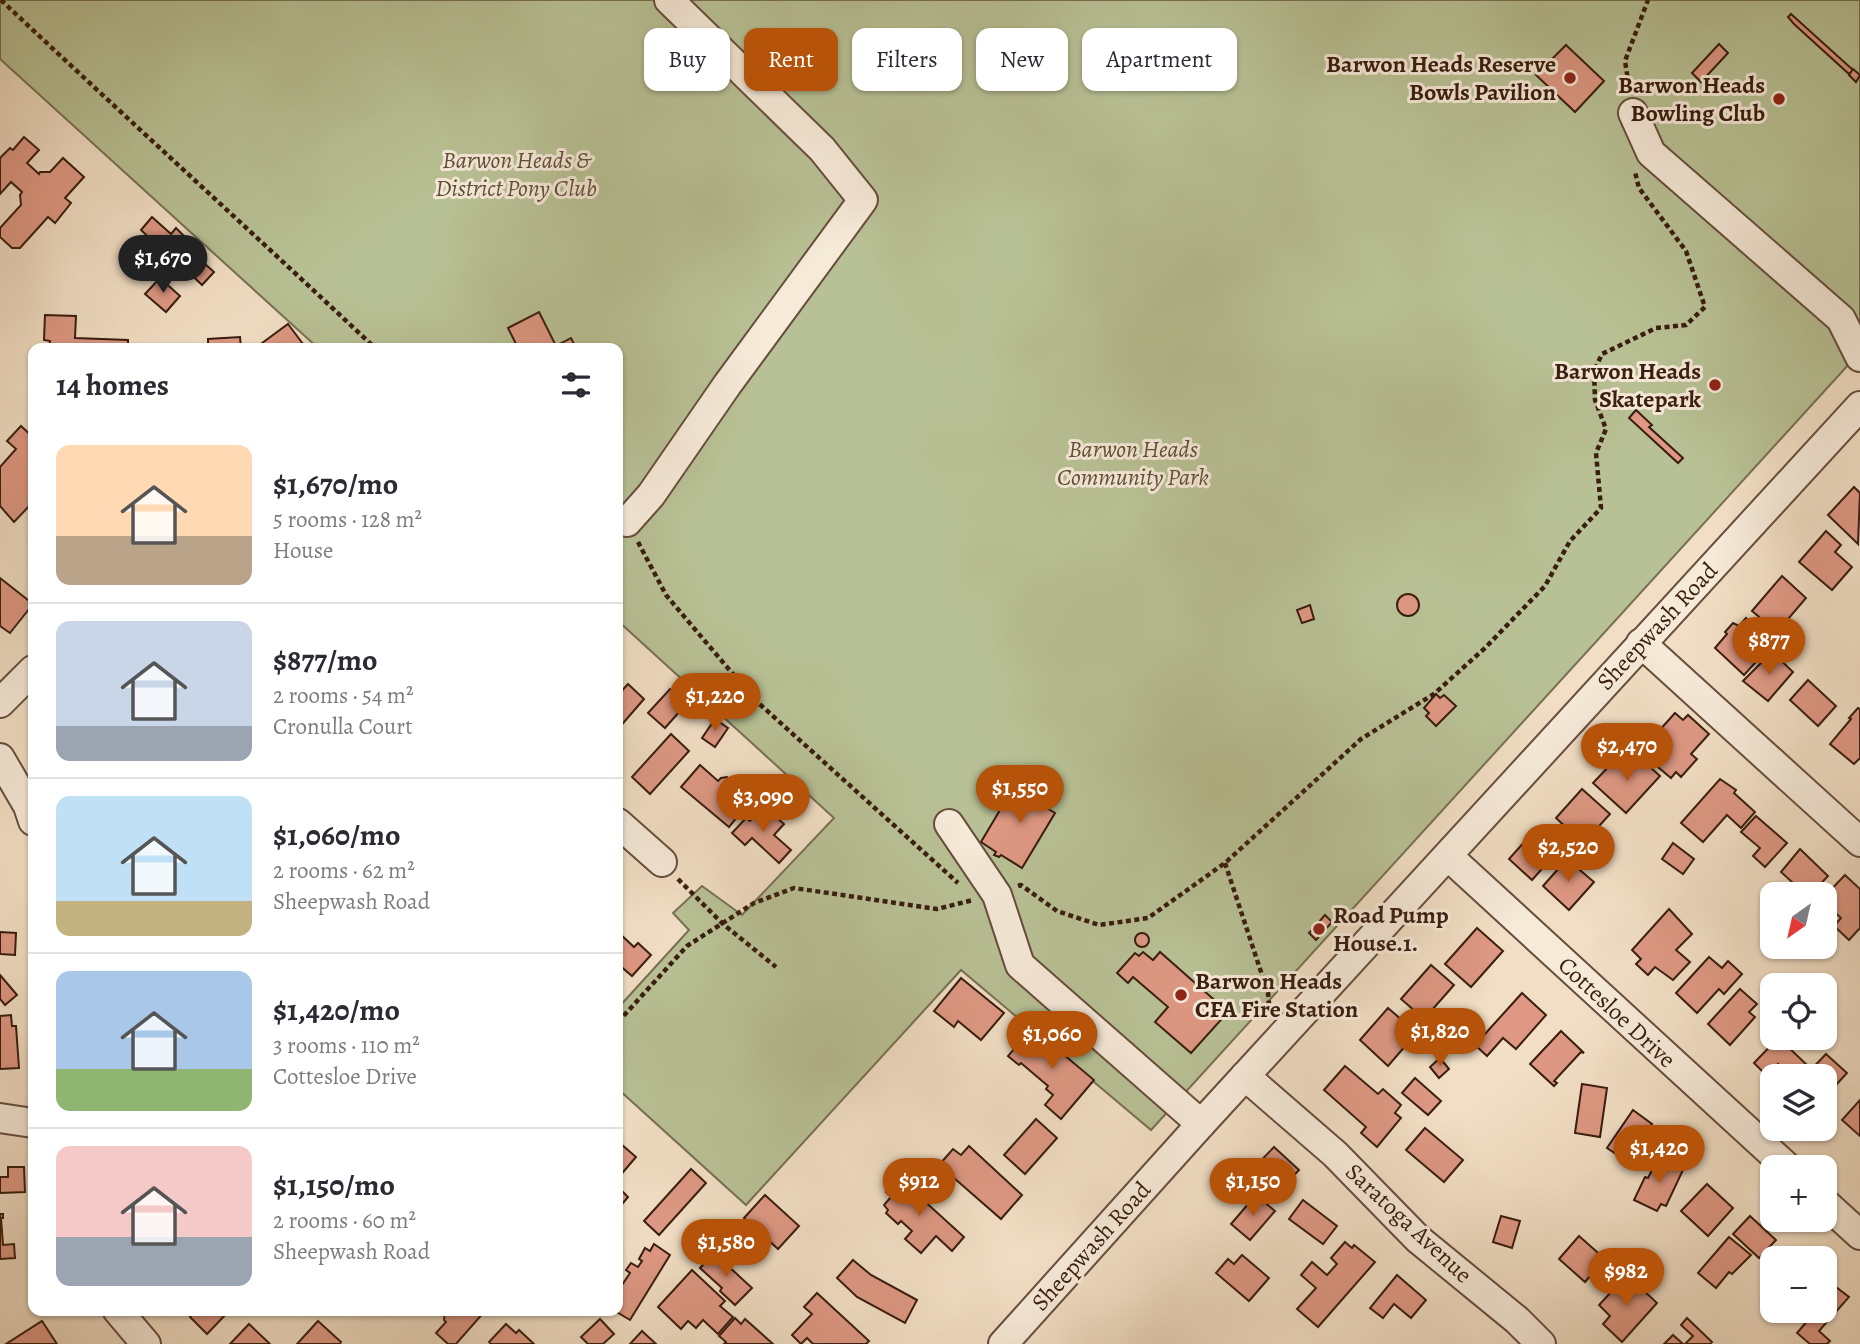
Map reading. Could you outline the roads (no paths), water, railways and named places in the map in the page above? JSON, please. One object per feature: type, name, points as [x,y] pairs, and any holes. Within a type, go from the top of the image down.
[{"type":"street","points":[[627,522],[651,495],[727,385],[863,200],[822,149],[669,0]]},
{"type":"street","points":[[1633,113],[1651,153],[1841,319],[1860,357]]},
{"type":"street","name":"Sheepwash Road","points":[[1003,1344],[1641,643],[1850,436],[1860,406]]},
{"type":"street","points":[[1641,643],[1860,842]]},
{"type":"street","points":[[0,703],[28,675]]},
{"type":"street","points":[[0,758],[28,806]]},
{"type":"street","points":[[949,824],[997,895],[1020,965],[1201,1124]]},
{"type":"street","points":[[623,827],[662,862]]},
{"type":"street","name":"Cottesloe Drive","points":[[1448,856],[1774,1155]]},
{"type":"street","name":"Saratoga Avenue","points":[[1245,1076],[1335,1154],[1418,1238],[1517,1320],[1541,1344]]},
{"type":"street","points":[[0,1118],[28,1122]]},
{"type":"street","points":[[1837,1214],[1860,1235]]},
{"type":"street","points":[[122,1316],[146,1344]]},
{"type":"place","name":"Barwon Heads Reserve Bowls Pavilion","points":[[1570,78]]},
{"type":"place","name":"Barwon Heads Bowling Club","points":[[1779,99]]},
{"type":"place","name":"Barwon Heads Skatepark","points":[[1715,385]]},
{"type":"place","name":"Road Pump House.1.","points":[[1319,929]]},
{"type":"place","name":"Barwon Heads CFA Fire Station","points":[[1181,995]]},
{"type":"park label","name":"Barwon Heads & District Pony Club","points":[[516,174]]},
{"type":"park label","name":"Barwon Heads Community Park","points":[[1133,463]]}]
